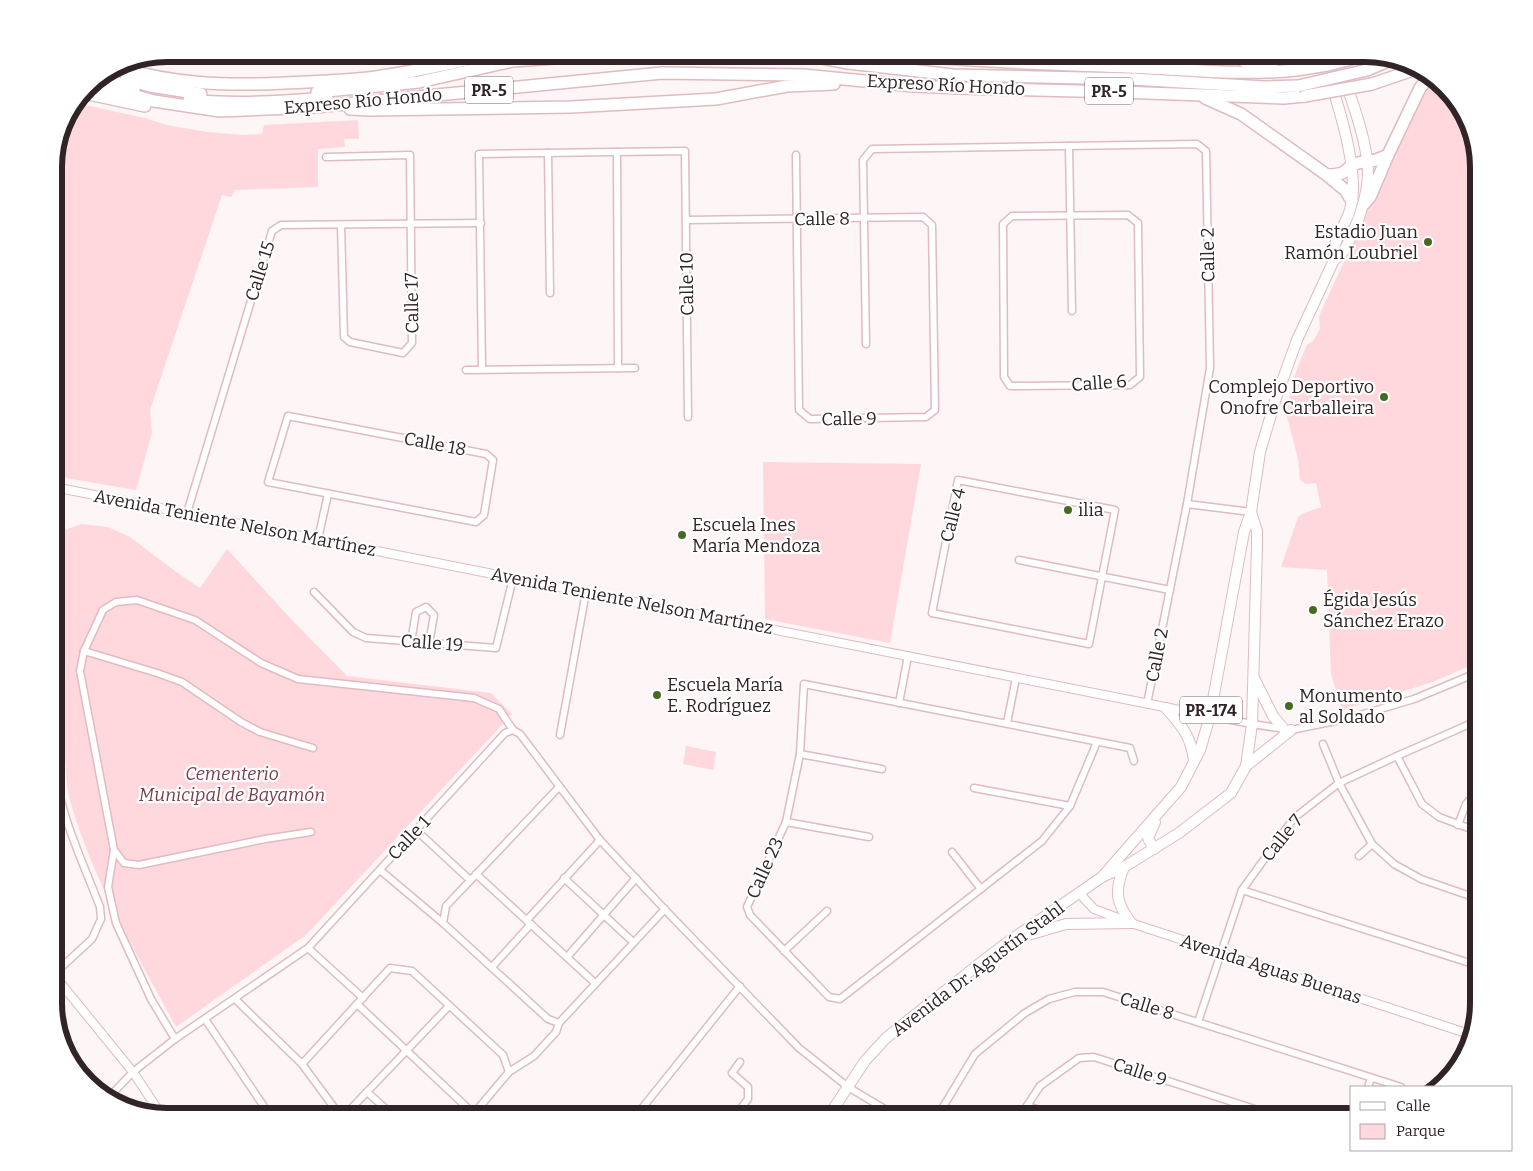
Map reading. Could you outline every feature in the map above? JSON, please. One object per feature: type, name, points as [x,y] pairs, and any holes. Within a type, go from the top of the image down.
[{"type":"highway","name":"Expreso Río Hondo","points":[[127,70],[188,83],[249,85],[371,78],[454,62]]},
{"type":"highway","points":[[115,76],[150,86],[208,95],[243,96],[324,92],[419,82],[509,62]]},
{"type":"highway","points":[[843,62],[953,75],[1132,79],[1264,86],[1298,86],[1367,70],[1381,64]]},
{"type":"highway","name":"Expreso Río Hondo","points":[[1016,62],[1262,72],[1296,70],[1339,62]]},
{"type":"highway","points":[[1246,62],[1296,70]]},
{"type":"highway","name":"Avenida Dr. Agustín Stahl","points":[[1323,62],[1352,164],[1358,202]]},
{"type":"highway","name":"Avenida Dr. Agustín Stahl","points":[[834,1108],[865,1062],[886,1038],[1012,939],[1080,894],[1102,877],[1181,787],[1200,750],[1210,716],[1244,532],[1251,512],[1260,452],[1276,398],[1298,340],[1334,260],[1343,254],[1358,202],[1367,182],[1366,160],[1350,97],[1337,62]]},
{"type":"highway","name":"Expreso Río Hondo","points":[[101,86],[154,101],[211,111],[315,107],[662,73],[804,75],[904,85],[958,88],[1284,98],[1372,84],[1408,72]]},
{"type":"highway","points":[[109,80],[140,91],[172,98],[208,102],[308,99],[563,77],[608,78]]},
{"type":"highway","points":[[1196,95],[1241,114],[1328,175],[1331,180],[1358,202],[1370,197],[1420,88],[1426,81]]},
{"type":"highway","points":[[315,107],[369,110],[571,107],[716,99],[787,86],[814,84],[904,85]]},
{"type":"highway","points":[[92,94],[191,113],[211,111]]},
{"type":"highway","points":[[1328,175],[1342,174],[1352,164],[1366,160],[1376,160],[1388,155]]},
{"type":"highway","name":"Avenida Dr. Agustín Stahl","points":[[1102,877],[1124,867],[1179,833],[1230,794],[1246,766],[1252,724],[1257,545],[1257,531],[1251,512]]},
{"type":"highway","points":[[1246,766],[1287,729],[1273,716],[1253,677]]},
{"type":"highway","points":[[1166,708],[1188,737],[1192,746],[1194,761]]},
{"type":"highway","points":[[1154,849],[1148,838],[1161,810]]},
{"type":"highway","points":[[1124,867],[1118,881],[1118,894],[1121,908],[1132,923]]},
{"type":"highway","points":[[1012,939],[1066,924],[1132,923]]},
{"type":"street","name":"Calle 2","points":[[864,218],[863,160],[872,149],[1197,144],[1206,151],[1210,368],[1187,504],[1147,704]]},
{"type":"street","points":[[1069,146],[1072,311]]},
{"type":"street","name":"Calle 10","points":[[617,152],[686,151],[688,417]]},
{"type":"street","points":[[482,369],[479,154],[617,152],[618,368]]},
{"type":"street","points":[[548,153],[550,293]]},
{"type":"street","name":"Calle 9","points":[[796,155],[799,410],[810,420],[926,417],[935,410],[932,249]]},
{"type":"street","points":[[326,157],[410,156],[411,224]]},
{"type":"street","name":"Calle 6","points":[[1128,215],[1138,223],[1140,377],[1130,385],[1010,386],[1004,377],[1003,224],[1012,216],[1070,216],[1128,215]]},
{"type":"street","name":"Calle 8","points":[[686,220],[922,217],[932,225],[932,249]]},
{"type":"street","points":[[864,218],[866,344]]},
{"type":"street","name":"Calle 15","points":[[187,513],[272,231],[281,226],[481,222]]},
{"type":"street","name":"Calle 17","points":[[341,225],[344,337],[350,342],[403,353],[412,344],[411,224]]},
{"type":"street","points":[[466,370],[635,368]]},
{"type":"street","name":"Calle 18","points":[[288,416],[486,454],[493,460],[484,515],[476,522],[328,494],[268,482],[288,416]]},
{"type":"street","name":"Calle 4","points":[[958,480],[1115,510],[1101,577],[1089,644],[932,613],[958,480]]},
{"type":"street","name":"Avenida Teniente Nelson Martínez","points":[[63,489],[1210,716]]},
{"type":"street","points":[[318,540],[328,494]]},
{"type":"street","points":[[1187,504],[1251,512]]},
{"type":"street","points":[[1019,560],[1170,590]]},
{"type":"street","name":"Calle 19","points":[[314,592],[353,632],[366,638],[496,648],[512,578]]},
{"type":"street","points":[[560,735],[586,592]]},
{"type":"street","points":[[175,1039],[151,999],[116,923],[108,887],[114,850],[80,671],[84,651],[103,610],[116,602],[137,600],[195,620],[260,663],[298,680],[474,698],[499,709],[512,730],[520,734],[600,840],[689,934],[799,1048],[848,1087],[883,1108]]},
{"type":"street","points":[[411,642],[416,612],[426,606],[434,615],[429,644]]},
{"type":"street","points":[[84,651],[182,682],[241,722],[260,732],[313,748]]},
{"type":"street","points":[[899,702],[908,656]]},
{"type":"street","points":[[1210,716],[1287,729],[1350,718],[1414,699],[1470,676]]},
{"type":"street","points":[[1006,723],[1016,678]]},
{"type":"street","name":"Calle 23","points":[[1097,742],[1070,806],[1042,841],[840,1000],[829,998],[750,915],[747,908],[786,822],[800,754],[804,684],[1130,748],[1134,761]]},
{"type":"street","name":"Calle 7","points":[[1198,1022],[1242,890],[1294,818],[1340,783],[1470,724]]},
{"type":"street","name":"Calle 1","points":[[113,1093],[133,1072],[175,1039],[308,948],[505,733],[512,730]]},
{"type":"street","points":[[1323,744],[1340,783],[1372,844],[1394,864],[1420,879],[1470,896]]},
{"type":"street","points":[[800,754],[882,769]]},
{"type":"street","points":[[1397,756],[1422,804],[1439,817],[1470,829]]},
{"type":"street","points":[[443,923],[446,906],[559,787]]},
{"type":"street","points":[[974,788],[1070,806]]},
{"type":"street","points":[[1458,824],[1466,804],[1470,800]]},
{"type":"street","points":[[63,810],[100,907],[101,919],[92,938],[63,965]]},
{"type":"street","points":[[786,822],[869,837]]},
{"type":"street","points":[[416,830],[470,880]]},
{"type":"street","points":[[114,850],[124,863],[139,865],[265,839],[311,832]]},
{"type":"street","points":[[492,967],[564,878],[600,840]]},
{"type":"street","points":[[1359,856],[1372,844]]},
{"type":"street","points":[[952,852],[981,889]]},
{"type":"street","points":[[380,870],[443,923],[548,1020],[559,1023]]},
{"type":"street","points":[[476,874],[595,983]]},
{"type":"street","points":[[564,878],[633,942]]},
{"type":"street","points":[[567,957],[636,878]]},
{"type":"street","points":[[1242,890],[1470,963]]},
{"type":"street","name":"Avenida Aguas Buenas","points":[[1080,894],[1094,909],[1132,923],[1466,1033]]},
{"type":"street","points":[[478,1108],[509,1072],[534,1056],[556,1032],[559,1023],[665,909]]},
{"type":"street","points":[[784,951],[827,911]]},
{"type":"street","points":[[308,948],[363,998]]},
{"type":"street","points":[[302,1064],[390,968],[412,970],[503,1055],[509,1072]]},
{"type":"street","points":[[63,985],[133,1072],[157,1108]]},
{"type":"street","points":[[642,1108],[740,986]]},
{"type":"street","name":"Calle 8","points":[[943,1108],[976,1054],[1025,1013],[1049,999],[1076,992],[1103,992],[1398,1086]]},
{"type":"street","points":[[235,999],[302,1064],[335,1108]]},
{"type":"street","points":[[357,1004],[407,1050],[465,1108]]},
{"type":"street","points":[[351,1108],[449,1006]]},
{"type":"street","points":[[205,1019],[265,1108]]},
{"type":"street","name":"Calle 9","points":[[1027,1106],[1040,1086],[1079,1058],[1094,1057],[1251,1108]]},
{"type":"street","points":[[740,1062],[732,1073],[748,1086],[748,1099],[741,1108]]},
{"type":"street","points":[[1368,1086],[1371,1078]]},
{"type":"street","points":[[367,1092],[385,1108]]},
{"type":"street","points":[[1027,1106],[1034,1108]]},
{"type":"green space","name":"Complejo Deportivo Onofre Carballeira","points":[[1429,83],[1449,103],[1463,127],[1470,153],[1470,666],[1430,683],[1342,710],[1331,674],[1327,570],[1281,567],[1298,517],[1321,507],[1316,483],[1306,484],[1300,480],[1298,459],[1286,413],[1298,366],[1307,345],[1313,341],[1320,329],[1319,316],[1423,90]]},
{"type":"green space","points":[[83,105],[145,118],[167,125],[207,132],[243,135],[262,134],[264,125],[358,120],[359,139],[344,139],[345,147],[318,149],[318,187],[235,190],[231,197],[222,195],[150,410],[152,433],[136,490],[63,478],[63,160],[70,127],[80,109]]},
{"type":"green space","points":[[763,462],[921,464],[890,643],[765,619]]},
{"type":"green space","name":"Cementerio Municipal de Bayamón","points":[[81,524],[108,527],[130,537],[200,588],[227,549],[289,617],[347,676],[491,693],[512,714],[306,935],[176,1027],[104,890],[69,797],[63,734],[63,531]]},
{"type":"green space","points":[[686,746],[716,752],[713,770],[683,764]]},
{"type":"place","name":"Estadio Juan Ramón Loubriel","points":[[1428,242]]},
{"type":"place","name":"Complejo Deportivo Onofre Carballeira","points":[[1384,397]]},
{"type":"place","name":"ilia","points":[[1068,510]]},
{"type":"place","name":"Escuela Ines María Mendoza","points":[[682,535]]},
{"type":"place","name":"Égida Jesús Sánchez Erazo","points":[[1313,610]]},
{"type":"place","name":"Escuela María E. Rodríguez","points":[[657,695]]},
{"type":"place","name":"Monumento al Soldado","points":[[1289,706]]}]
